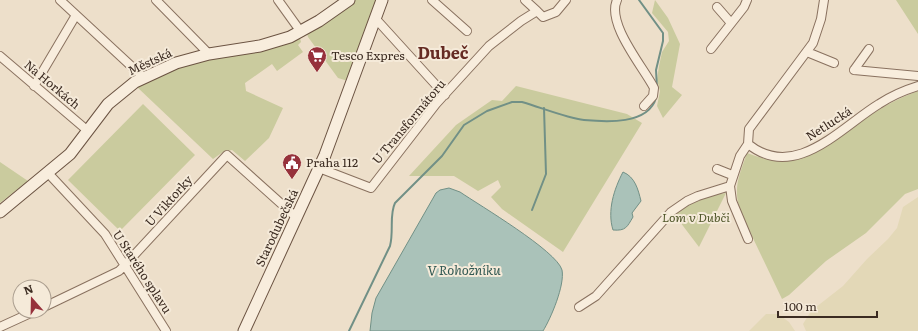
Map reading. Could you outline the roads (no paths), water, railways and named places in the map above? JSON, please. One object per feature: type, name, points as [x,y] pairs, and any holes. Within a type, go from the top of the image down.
[{"type":"street","points":[[60,0],[143,77]]},
{"type":"street","points":[[156,0],[209,54]]},
{"type":"street","points":[[278,0],[301,32]]},
{"type":"street","name":"Městská","points":[[0,212],[70,154],[112,99],[143,77],[176,63],[209,54],[268,44],[301,32],[349,0]]},
{"type":"street","name":"Starodubečská","points":[[244,331],[319,168],[382,0]]},
{"type":"street","points":[[432,0],[466,31]]},
{"type":"street","points":[[525,0],[540,14]]},
{"type":"street","name":"U Transformátoru","points":[[319,168],[371,188],[434,107],[497,38],[540,14],[556,12],[566,0]]},
{"type":"street","points":[[617,0],[614,10],[628,50],[654,88],[653,96],[644,106]]},
{"type":"street","points":[[711,49],[744,7],[747,0]]},
{"type":"street","points":[[748,239],[732,201],[730,186],[732,175],[740,156],[748,144],[749,129],[807,52],[818,34],[824,0]]},
{"type":"street","points":[[717,6],[731,23]]},
{"type":"street","points":[[34,86],[76,15]]},
{"type":"street","points":[[375,18],[446,95]]},
{"type":"street","points":[[869,49],[854,70],[918,76]]},
{"type":"street","points":[[807,52],[834,63]]},
{"type":"street","name":"Na Horkách","points":[[0,56],[88,131]]},
{"type":"street","name":"Netlucká","points":[[748,144],[756,150],[768,155],[781,157],[796,155],[816,148],[837,135],[879,104],[907,89],[918,86]]},
{"type":"street","name":"U Viktorky","points":[[52,303],[119,271],[227,155],[232,157],[296,217]]},
{"type":"street","points":[[717,169],[732,175]]},
{"type":"street","name":"U Starého splavu","points":[[48,173],[105,234],[163,330]]},
{"type":"street","points":[[578,308],[596,296],[671,212],[687,201],[730,186]]},
{"type":"street","points":[[0,327],[18,319]]},
{"type":"water","points":[[623,172],[633,180],[641,201],[632,213],[633,217],[626,228],[621,230],[613,230],[611,223],[612,200]]},
{"type":"water","name":"V Rohožníku","points":[[449,188],[460,192],[533,240],[557,262],[562,270],[561,284],[550,318],[543,331],[370,331],[372,313],[376,298],[436,193],[440,190]]},
{"type":"waterway","points":[[639,0],[663,33],[663,41],[656,70],[657,88]]},
{"type":"waterway","points":[[349,331],[390,246],[392,235],[392,213],[395,203],[442,156],[464,125],[487,111],[512,102],[522,102],[577,119],[603,121],[625,120],[644,113],[652,107],[656,98]]},
{"type":"waterway","points":[[532,210],[546,174],[544,108]]},
{"type":"place","name":"Tesco Expres","points":[[317,73]]},
{"type":"place","name":"Praha 112","points":[[292,180]]},
{"type":"district","name":"Dubeč","points":[[443,53]]},
{"type":"park label","name":"Lom v Dubči","points":[[696,218]]}]
